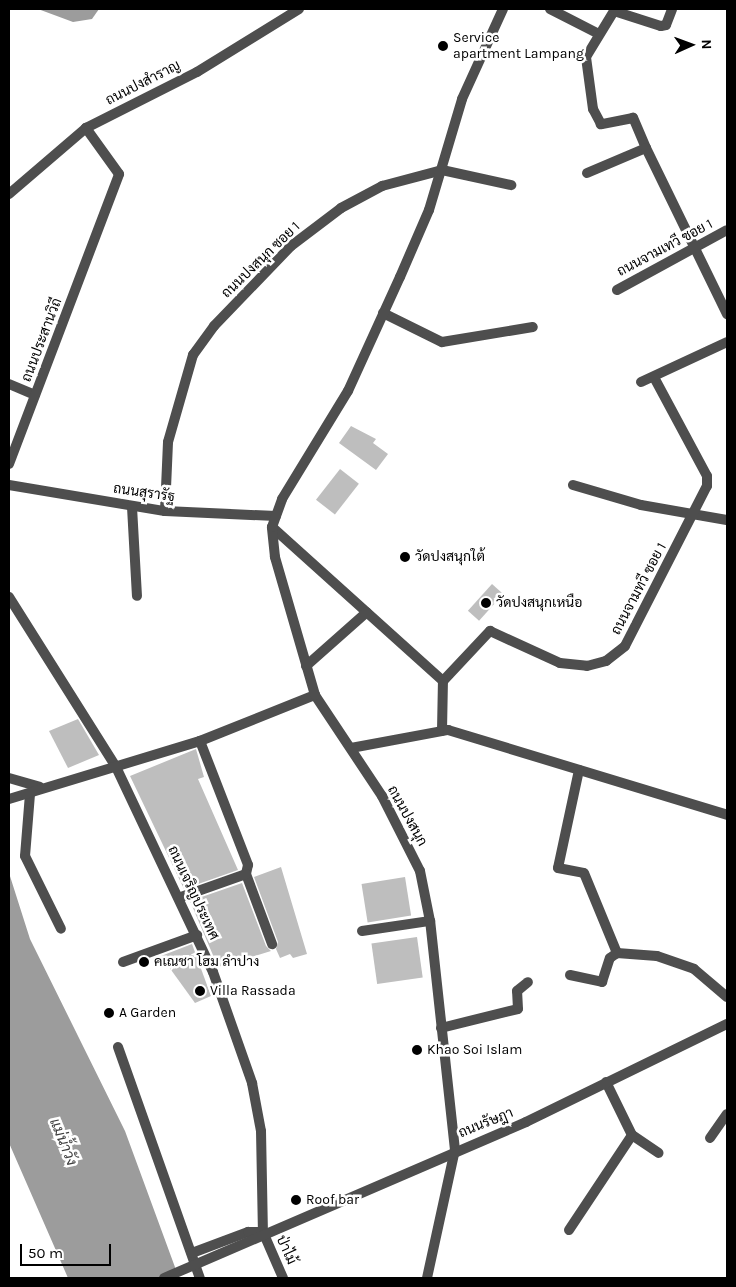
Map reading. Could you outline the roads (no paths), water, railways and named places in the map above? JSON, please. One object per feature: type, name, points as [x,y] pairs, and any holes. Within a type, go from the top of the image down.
[{"type":"street","name":"ถนนปงสำราญ","points":[[9,194],[86,128],[197,72],[299,9]]},
{"type":"street","name":"ถนนปงสนุก","points":[[428,1278],[455,1150],[430,921],[411,846],[351,748],[315,694],[275,557],[272,526],[348,391],[383,313],[442,170],[462,99],[503,9]]},
{"type":"street","points":[[550,9],[597,33]]},
{"type":"street","points":[[672,9],[666,24],[661,26],[614,10],[597,33],[586,57],[593,108],[605,126],[634,118],[646,148],[696,246],[727,314]]},
{"type":"street","name":"ถนนประสานวิถี","points":[[9,464],[119,174],[86,128]]},
{"type":"street","points":[[587,173],[646,148]]},
{"type":"street","name":"ถนนปงสนุก ซอย 1","points":[[165,511],[168,442],[179,397],[193,355],[214,326],[291,246],[341,208],[382,186],[442,170],[511,185]]},
{"type":"street","name":"ถนนจามเทวี ซอย 1","points":[[617,290],[727,230]]},
{"type":"street","points":[[383,313],[442,342],[533,326]]},
{"type":"street","points":[[642,382],[727,342]]},
{"type":"street","name":"ถนนจามทวี ซอย 1","points":[[443,681],[490,631],[560,663],[587,666],[606,661],[625,646],[707,486],[706,476],[654,377]]},
{"type":"street","points":[[9,384],[35,395]]},
{"type":"street","name":"ถนนสุรารัฐ","points":[[9,485],[165,511],[276,516]]},
{"type":"street","points":[[573,485],[693,516],[727,520]]},
{"type":"street","points":[[132,507],[137,596]]},
{"type":"street","points":[[272,526],[443,681],[442,731]]},
{"type":"street","name":"ถนนเจริญประเทศ","points":[[9,597],[116,767],[181,897],[197,935],[258,1112],[263,1232]]},
{"type":"street","points":[[306,666],[367,612]]},
{"type":"street","points":[[9,799],[30,794],[40,787],[116,767],[200,741],[315,694]]},
{"type":"street","points":[[351,748],[442,731],[483,738],[579,770],[727,815]]},
{"type":"street","points":[[200,741],[248,865],[246,874],[272,944]]},
{"type":"street","points":[[579,770],[558,868],[584,873],[617,953]]},
{"type":"street","points":[[9,778],[40,787]]},
{"type":"street","points":[[30,794],[25,856],[60,929]]},
{"type":"street","points":[[181,897],[246,874]]},
{"type":"street","points":[[362,931],[430,921]]},
{"type":"street","points":[[123,962],[197,935]]},
{"type":"street","points":[[570,975],[602,982],[610,958],[617,953],[657,956],[694,969],[727,997]]},
{"type":"street","points":[[441,1028],[518,1008],[516,991],[528,982]]},
{"type":"street","name":"ถนนรัษฎา","points":[[164,1278],[251,1240],[263,1232],[455,1150],[526,1122],[727,1024]]},
{"type":"street","points":[[118,1047],[200,1278]]},
{"type":"street","points":[[606,1082],[632,1135],[659,1153]]},
{"type":"street","points":[[710,1138],[727,1114]]},
{"type":"street","points":[[569,1230],[632,1135]]},
{"type":"street","points":[[192,1253],[248,1232],[263,1232]]},
{"type":"street","name":"ป่าไม้","points":[[263,1232],[283,1278]]},
{"type":"water","points":[[38,9],[99,9],[92,19],[73,22]]},
{"type":"water","name":"แม่น้ำวัง","points":[[9,873],[30,939],[125,1131],[179,1278],[68,1278],[9,1143]]},
{"type":"place","name":"Service apartment Lampang","points":[[443,46]]},
{"type":"place","name":"วัดปงสนุกใต้","points":[[405,557]]},
{"type":"place","name":"วัดปงสนุกเหนือ","points":[[486,603]]},
{"type":"place","name":"คเณชา โฮม ลำปาง","points":[[144,962]]},
{"type":"place","name":"Villa Rassada","points":[[200,991]]},
{"type":"place","name":"A Garden","points":[[109,1013]]},
{"type":"place","name":"Khao Soi Islam","points":[[417,1050]]},
{"type":"place","name":"Roof bar","points":[[296,1200]]}]
